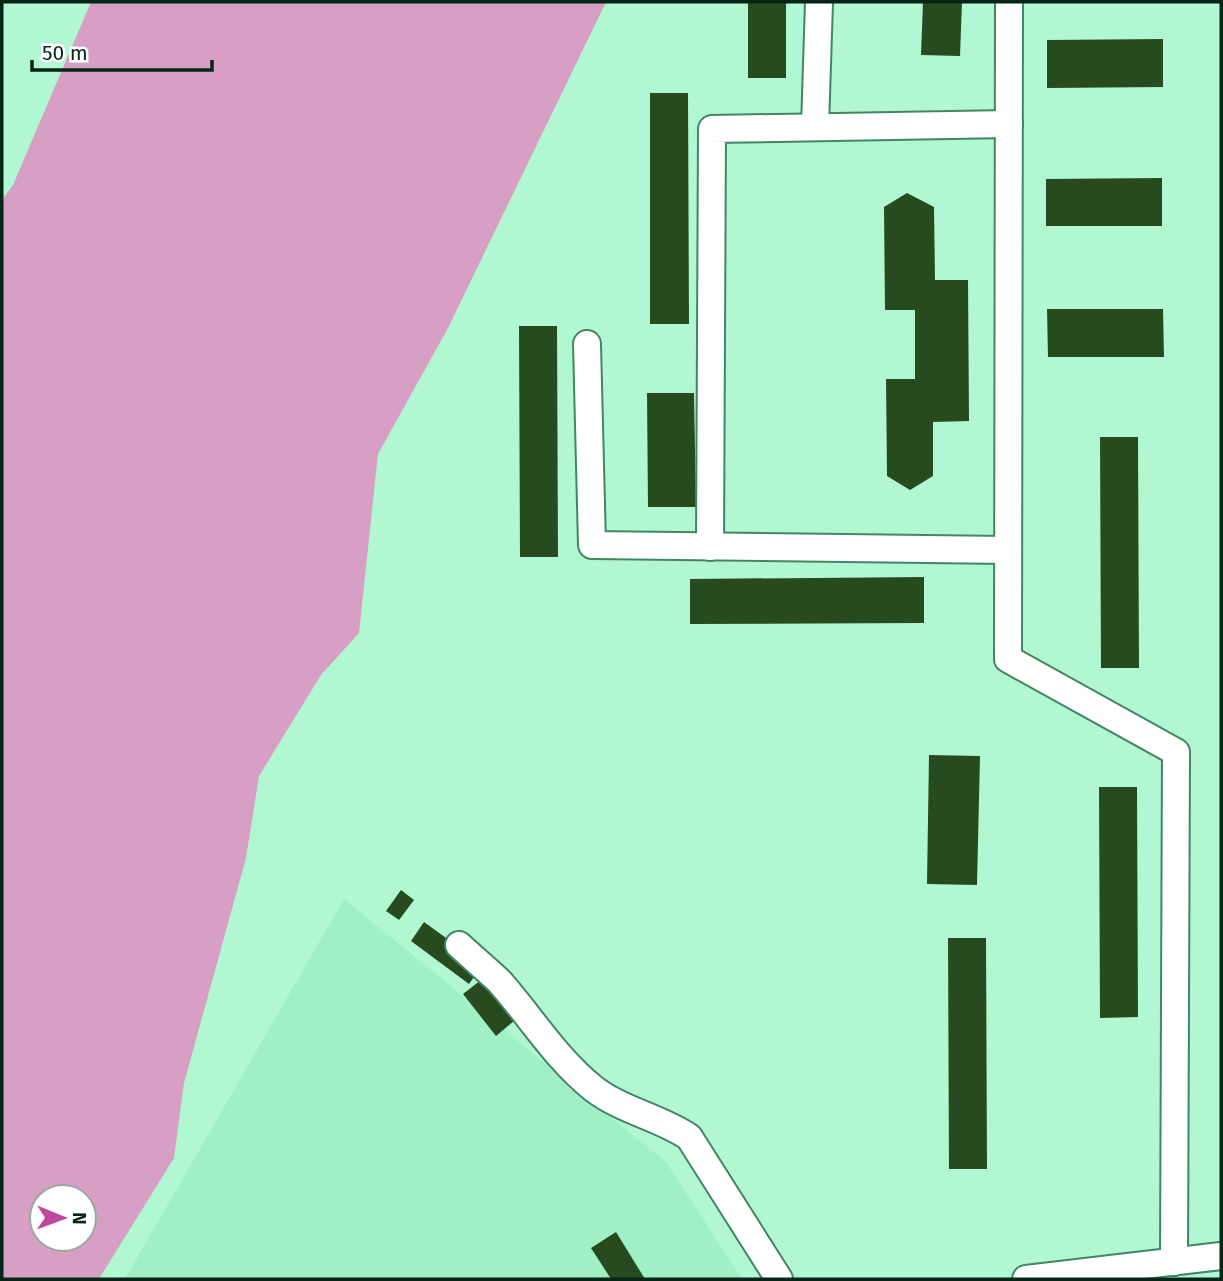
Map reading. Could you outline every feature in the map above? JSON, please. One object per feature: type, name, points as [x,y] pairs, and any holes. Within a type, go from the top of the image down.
[{"type":"street","points":[[815,127],[819,2]]},
{"type":"street","points":[[1009,2],[1008,659],[1176,752],[1174,1262]]},
{"type":"street","points":[[710,547],[712,129],[1009,124]]},
{"type":"street","points":[[587,344],[592,545],[1008,551]]},
{"type":"street","points":[[459,945],[498,981],[563,1061],[595,1090],[632,1112],[670,1125],[689,1137],[779,1279]]},
{"type":"street","points":[[1026,1279],[1221,1256]]},
{"type":"shaded area","points":[[91,2],[606,2],[448,328],[378,454],[359,633],[321,675],[259,776],[246,858],[184,1083],[174,1158],[99,1279],[2,1279],[2,200],[13,185]]},
{"type":"shaded area","points":[[344,899],[666,1162],[742,1279],[125,1279]]},
{"type":"building","points":[[748,2],[786,2],[786,78],[748,78]]},
{"type":"building","points":[[923,2],[962,2],[960,56],[921,55]]},
{"type":"building","points":[[1163,39],[1163,87],[1047,88],[1047,40]]},
{"type":"building","points":[[650,93],[688,93],[689,324],[650,324]]},
{"type":"building","points":[[1162,178],[1162,226],[1046,226],[1046,179]]},
{"type":"building","points":[[907,193],[934,207],[935,280],[968,280],[969,421],[933,422],[933,476],[910,490],[887,476],[886,379],[915,379],[915,310],[885,310],[884,207]]},
{"type":"building","points":[[1047,309],[1163,309],[1164,357],[1048,357]]},
{"type":"building","points":[[519,326],[557,326],[558,557],[520,557]]},
{"type":"building","points":[[647,393],[694,393],[696,507],[648,507]]},
{"type":"building","points":[[1100,437],[1138,437],[1139,668],[1101,668]]},
{"type":"building","points":[[924,577],[924,623],[690,624],[690,579]]},
{"type":"building","points":[[929,755],[980,756],[977,885],[927,884]]},
{"type":"building","points":[[1099,787],[1137,787],[1138,1017],[1100,1018]]},
{"type":"building","points":[[401,890],[414,900],[399,920],[386,911]]},
{"type":"building","points":[[424,922],[453,943],[447,953],[476,974],[469,984],[411,941]]},
{"type":"building","points":[[948,938],[986,938],[987,1169],[949,1169]]},
{"type":"building","points":[[481,980],[514,1021],[496,1036],[463,994]]},
{"type":"building","points":[[616,1232],[645,1279],[611,1279],[591,1248]]}]
